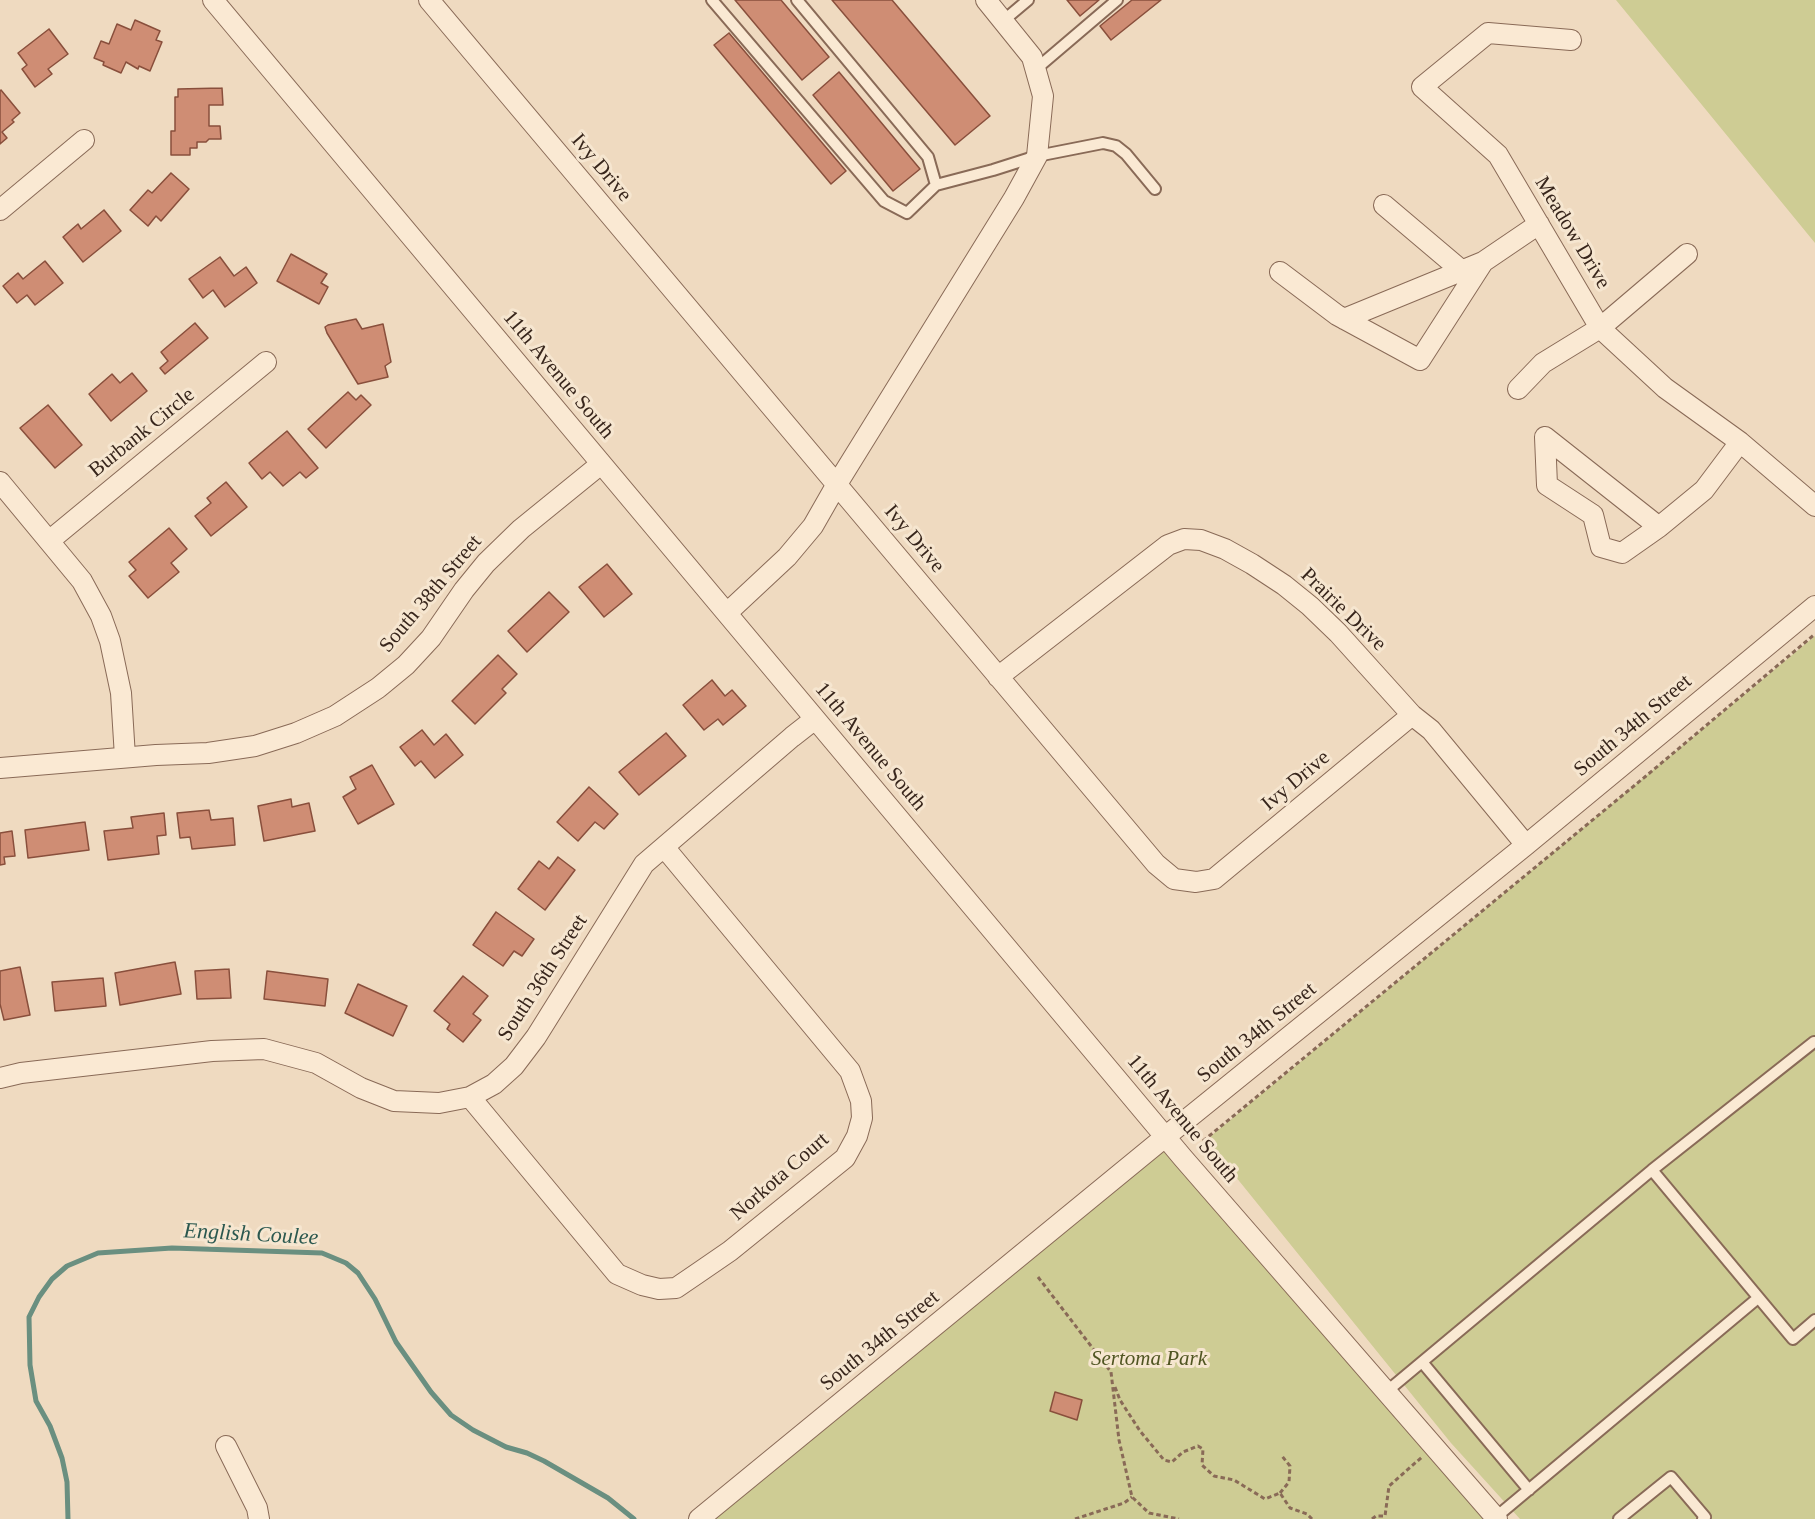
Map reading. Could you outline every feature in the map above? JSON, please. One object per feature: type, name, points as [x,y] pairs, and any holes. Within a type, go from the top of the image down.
[{"type":"street","name":"11th Avenue South","points":[[213,0],[1166,1137],[1496,1518]]},
{"type":"street","name":"Ivy Drive","points":[[429,0],[1156,864],[1174,879],[1196,882],[1214,879],[1412,715]]},
{"type":"street","points":[[727,613],[786,557],[813,526],[1014,198],[1037,156],[1043,96],[1036,69],[1032,57],[986,0]]},
{"type":"street","name":"Meadow Drive","points":[[1571,40],[1488,33],[1422,87],[1498,155],[1600,328],[1665,388],[1740,442],[1815,506]]},
{"type":"street","points":[[0,210],[84,140]]},
{"type":"street","points":[[1384,205],[1462,271]]},
{"type":"street","points":[[1344,319],[1483,262],[1539,224]]},
{"type":"street","points":[[1518,389],[1543,363],[1600,328],[1687,254]]},
{"type":"street","points":[[1280,272],[1344,319],[1420,360],[1483,262]]},
{"type":"street","name":"Burbank Circle","points":[[50,541],[266,362]]},
{"type":"street","points":[[1659,527],[1545,437],[1547,485],[1593,515],[1601,547],[1622,553],[1659,527],[1704,490],[1740,442]]},
{"type":"street","name":"South 38th Street","points":[[0,768],[125,757],[208,753],[255,746],[296,733],[335,716],[378,688],[406,665],[431,638],[486,563],[521,530],[601,464]]},
{"type":"street","points":[[0,482],[82,581],[101,616],[110,642],[120,693],[125,757]]},
{"type":"street","name":"Prairie Drive","points":[[998,677],[1168,545],[1184,539],[1201,540],[1225,549],[1252,564],[1310,606],[1338,633],[1412,715],[1431,730],[1527,845]]},
{"type":"street","name":"South 34th Street","points":[[699,1519],[1527,845],[1815,606]]},
{"type":"street","name":"South 36th Street","points":[[0,1078],[21,1073],[212,1050],[264,1049],[316,1063],[361,1088],[394,1101],[439,1103],[470,1097],[494,1084],[514,1066],[536,1037],[644,864],[815,719]]},
{"type":"street","name":"Norkota Court","points":[[470,1097],[617,1274],[642,1285],[659,1289],[676,1288],[698,1274],[730,1251],[844,1158],[856,1136],[862,1118],[861,1101],[850,1071],[664,847]]},
{"type":"street","points":[[226,1446],[257,1508],[259,1519]]},
{"type":"lane","points":[[712,0],[884,201],[907,213],[936,184],[1037,156],[1103,143],[1116,146],[1126,154],[1155,189]]},
{"type":"lane","points":[[797,0],[928,157],[936,184]]},
{"type":"lane","points":[[1003,21],[1028,0]]},
{"type":"lane","points":[[1036,69],[1117,0]]},
{"type":"lane","points":[[1386,1392],[1652,1170],[1814,1042]]},
{"type":"lane","points":[[1652,1170],[1793,1339],[1815,1320]]},
{"type":"lane","points":[[1496,1518],[1758,1298]]},
{"type":"lane","points":[[1422,1362],[1529,1490]]},
{"type":"lane","points":[[1619,1519],[1671,1477],[1705,1517],[1703,1519]]},
{"type":"path","points":[[1203,1141],[1815,634]]},
{"type":"path","points":[[1038,1277],[1111,1372],[1119,1440],[1132,1497],[1149,1513],[1179,1519]]},
{"type":"path","points":[[1112,1379],[1120,1400],[1140,1431],[1164,1460],[1172,1462],[1183,1452],[1198,1446],[1203,1449],[1202,1465],[1214,1476],[1234,1480],[1265,1499],[1280,1493],[1289,1482],[1290,1466],[1282,1456]]},
{"type":"path","points":[[1372,1519],[1376,1516],[1385,1516],[1389,1486],[1434,1446]]},
{"type":"path","points":[[1280,1493],[1290,1508],[1307,1514],[1312,1519]]},
{"type":"path","points":[[1075,1519],[1124,1503],[1132,1497]]},
{"type":"green space","points":[[1616,0],[1815,0],[1815,243]]},
{"type":"green space","points":[[1815,636],[1815,1519],[1520,1519],[1451,1443],[1206,1140]]},
{"type":"green space","name":"Sertoma Park","points":[[1165,1137],[1497,1519],[713,1519]]},
{"type":"building","points":[[735,0],[781,0],[829,57],[802,80]]},
{"type":"building","points":[[832,0],[892,0],[990,116],[955,145]]},
{"type":"building","points":[[1067,0],[1099,0],[1080,16]]},
{"type":"building","points":[[1132,0],[1161,0],[1111,40],[1100,26]]},
{"type":"building","points":[[135,20],[160,31],[156,40],[162,42],[150,71],[139,66],[138,69],[126,62],[121,73],[94,58],[101,41],[109,44],[117,24],[131,30]]},
{"type":"building","points":[[49,29],[68,54],[48,69],[52,74],[35,87],[22,69],[27,65],[18,53]]},
{"type":"building","points":[[729,33],[846,171],[831,184],[714,45]]},
{"type":"building","points":[[839,72],[920,169],[893,191],[813,95]]},
{"type":"building","points":[[222,88],[223,105],[209,105],[209,126],[220,126],[221,139],[197,142],[197,148],[190,148],[190,155],[171,155],[171,131],[175,131],[175,97],[178,97],[178,89]]},
{"type":"building","points":[[0,91],[20,113],[12,120],[14,122],[2,132],[7,138],[0,144]]},
{"type":"building","points":[[171,173],[189,189],[161,221],[156,216],[148,226],[130,210],[148,190],[152,193]]},
{"type":"building","points":[[104,210],[121,231],[83,262],[63,237],[78,224],[81,229]]},
{"type":"building","points":[[291,254],[327,274],[321,283],[328,287],[319,304],[277,281]]},
{"type":"building","points":[[220,257],[234,276],[246,267],[257,283],[225,307],[213,290],[203,298],[189,279]]},
{"type":"building","points":[[45,261],[63,283],[35,305],[27,295],[17,303],[3,286],[18,273],[23,279]]},
{"type":"building","points":[[356,319],[362,329],[383,324],[391,362],[385,366],[388,377],[358,384],[327,333],[325,327],[328,325]]},
{"type":"building","points":[[195,323],[208,338],[165,374],[160,368],[168,361],[161,352]]},
{"type":"building","points":[[132,373],[147,391],[111,421],[89,394],[112,374],[120,383]]},
{"type":"building","points":[[348,392],[356,400],[361,395],[371,405],[326,448],[308,429]]},
{"type":"building","points":[[48,405],[82,445],[55,468],[20,428]]},
{"type":"building","points":[[287,431],[318,468],[306,478],[300,472],[283,486],[270,472],[262,479],[249,463]]},
{"type":"building","points":[[226,482],[247,507],[211,536],[195,516],[211,503],[207,498]]},
{"type":"building","points":[[169,528],[187,549],[171,563],[179,572],[148,598],[129,576],[136,570],[129,562]]},
{"type":"building","points":[[607,564],[632,594],[604,617],[579,587]]},
{"type":"building","points":[[549,592],[569,612],[527,652],[508,631]]},
{"type":"building","points":[[498,655],[517,674],[502,689],[506,693],[475,724],[452,701]]},
{"type":"building","points":[[712,680],[725,696],[732,690],[746,706],[723,725],[718,719],[704,730],[683,705]]},
{"type":"building","points":[[422,730],[434,745],[446,734],[463,755],[435,778],[421,761],[415,766],[400,747]]},
{"type":"building","points":[[666,733],[686,756],[639,795],[619,772]]},
{"type":"building","points":[[372,765],[394,804],[358,824],[343,797],[356,789],[350,777]]},
{"type":"building","points":[[589,787],[618,814],[604,829],[595,822],[578,841],[557,822]]},
{"type":"building","points":[[291,799],[292,807],[309,803],[315,831],[264,841],[258,806]]},
{"type":"building","points":[[209,810],[211,820],[233,818],[235,845],[192,849],[190,837],[180,838],[177,813]]},
{"type":"building","points":[[164,813],[166,835],[157,836],[159,854],[108,860],[104,831],[133,828],[131,817]]},
{"type":"building","points":[[85,822],[89,850],[28,858],[25,830]]},
{"type":"building","points":[[12,831],[15,856],[4,857],[5,864],[0,865],[0,833]]},
{"type":"building","points":[[558,857],[575,870],[545,910],[518,889],[539,861],[549,869]]},
{"type":"building","points":[[496,912],[534,939],[522,956],[514,951],[503,966],[473,945]]},
{"type":"building","points":[[175,962],[181,994],[120,1005],[115,973]]},
{"type":"building","points":[[20,967],[30,1015],[4,1020],[0,1004],[0,971]]},
{"type":"building","points":[[229,969],[231,998],[197,999],[195,971]]},
{"type":"building","points":[[267,971],[328,979],[325,1006],[264,999]]},
{"type":"building","points":[[463,976],[488,996],[473,1014],[481,1020],[463,1042],[447,1029],[450,1024],[434,1011]]},
{"type":"building","points":[[103,978],[106,1006],[55,1011],[52,982]]},
{"type":"building","points":[[358,984],[407,1006],[393,1036],[345,1013]]},
{"type":"building","points":[[1055,1392],[1082,1400],[1077,1420],[1050,1411]]},
{"type":"waterway","name":"English Coulee","points":[[68,1519],[67,1482],[62,1458],[50,1426],[36,1401],[30,1365],[29,1317],[39,1297],[52,1279],[67,1266],[98,1253],[172,1248],[322,1253],[346,1263],[358,1273],[375,1299],[396,1342],[431,1392],[451,1415],[473,1430],[506,1447],[544,1461],[608,1498],[634,1519]]}]
